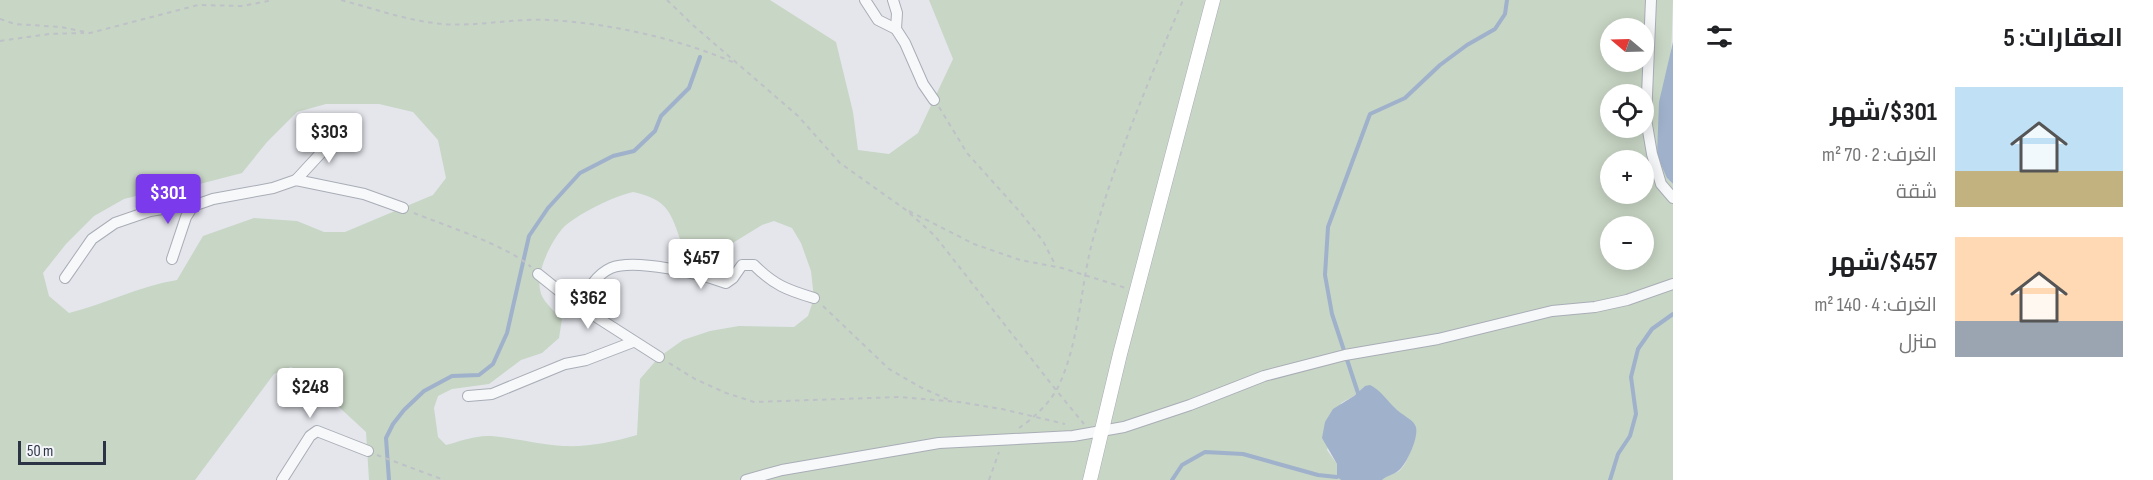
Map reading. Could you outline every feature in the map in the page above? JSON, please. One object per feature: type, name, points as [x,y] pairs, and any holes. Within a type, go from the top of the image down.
[{"type":"main road","points":[[1090,480],[1097,432],[1137,292],[1213,0]]},
{"type":"street","points":[[865,0],[879,20],[896,29],[905,43],[923,84],[934,100]]},
{"type":"street","points":[[893,0],[897,13],[896,29]]},
{"type":"street","points":[[1651,0],[1646,119],[1652,154],[1661,184],[1673,198]]},
{"type":"street","points":[[64,278],[92,239],[116,222],[150,211],[193,206],[273,188],[296,180],[332,141],[351,133]]},
{"type":"street","points":[[296,180],[364,194],[403,208]]},
{"type":"street","points":[[172,259],[186,217],[193,206]]},
{"type":"street","points":[[579,307],[587,290],[600,275],[622,264],[670,269],[726,283],[733,278],[742,265],[754,265],[768,279],[786,290],[814,298]]},
{"type":"street","points":[[538,274],[579,307],[658,357]]},
{"type":"street","points":[[746,480],[782,470],[939,443],[1073,436],[1097,432],[1150,419],[1264,376],[1345,356],[1438,339],[1552,311],[1595,307],[1627,300],[1673,284]]},
{"type":"street","points":[[468,396],[492,394],[565,364],[586,360],[633,342]]},
{"type":"street","points":[[282,480],[310,436],[317,431],[368,451]]},
{"type":"path","points":[[0,41],[49,34],[90,33],[198,5],[243,6],[273,0]]},
{"type":"path","points":[[341,0],[406,19],[445,24],[546,20],[590,23],[650,36],[722,57],[741,66]]},
{"type":"path","points":[[667,0],[798,116],[840,163],[906,210],[935,236],[1056,390],[1097,432]]},
{"type":"path","points":[[989,480],[1003,438],[1034,418],[1059,386],[1071,348],[1093,240],[1123,150],[1183,0]]},
{"type":"path","points":[[0,19],[15,24],[61,27],[90,33]]},
{"type":"path","points":[[934,100],[967,153],[1043,240],[1056,266]]},
{"type":"path","points":[[403,208],[523,260],[538,274]]},
{"type":"path","points":[[906,210],[974,244],[1020,260],[1056,266],[1137,292]]},
{"type":"path","points":[[814,298],[889,369],[951,401]]},
{"type":"path","points":[[658,357],[695,379],[754,402],[899,397],[951,401],[1002,409],[1071,426]]},
{"type":"path","points":[[368,451],[444,480]]},
{"type":"green space","points":[[0,0],[770,0],[836,42],[853,112],[858,150],[889,154],[918,133],[953,59],[929,0],[1673,0],[1667,178],[1673,184],[1673,480],[1382,480],[1399,471],[1406,462],[1415,425],[1365,386],[1354,396],[1341,403],[1327,450],[1337,464],[1337,477],[1341,480],[369,480],[366,432],[316,381],[291,367],[274,374],[195,480],[0,480]],"holes":[[[326,104],[379,104],[413,112],[438,140],[446,178],[433,195],[345,232],[324,232],[297,221],[254,218],[203,236],[177,280],[149,286],[69,313],[49,296],[43,273],[66,244],[94,216],[124,199],[160,190],[192,186],[242,173],[267,142],[297,112]],[[633,192],[652,198],[664,206],[673,220],[680,239],[699,248],[718,252],[762,225],[774,221],[792,228],[801,243],[811,271],[814,298],[808,316],[794,327],[739,326],[710,331],[683,340],[659,357],[640,379],[637,435],[583,446],[564,446],[485,436],[446,445],[438,437],[434,408],[438,396],[452,389],[489,384],[521,360],[542,353],[559,338],[562,319],[545,301],[540,290],[541,272],[547,253],[562,229],[568,224],[595,207]]]},
{"type":"water","points":[[1673,42],[1673,184],[1667,178],[1657,155],[1659,102]]},
{"type":"water","points":[[1370,385],[1414,423],[1416,435],[1414,442],[1401,468],[1382,480],[1341,480],[1337,477],[1337,464],[1322,438],[1325,422],[1333,409],[1365,386]]},
{"type":"waterway","points":[[1358,393],[1332,314],[1325,275],[1328,227],[1370,114],[1405,98],[1440,65],[1467,45],[1495,29],[1505,14],[1507,0]]},
{"type":"waterway","points":[[389,480],[386,438],[404,410],[424,391],[452,376],[479,375],[493,364],[507,333],[529,236],[548,208],[580,173],[613,156],[634,151],[655,131],[661,116],[689,88],[700,57]]},
{"type":"waterway","points":[[1610,480],[1618,454],[1630,436],[1636,414],[1631,377],[1638,349],[1652,329],[1673,314]]},
{"type":"waterway","points":[[1172,480],[1182,465],[1205,452],[1243,454],[1318,475],[1337,477]]}]
